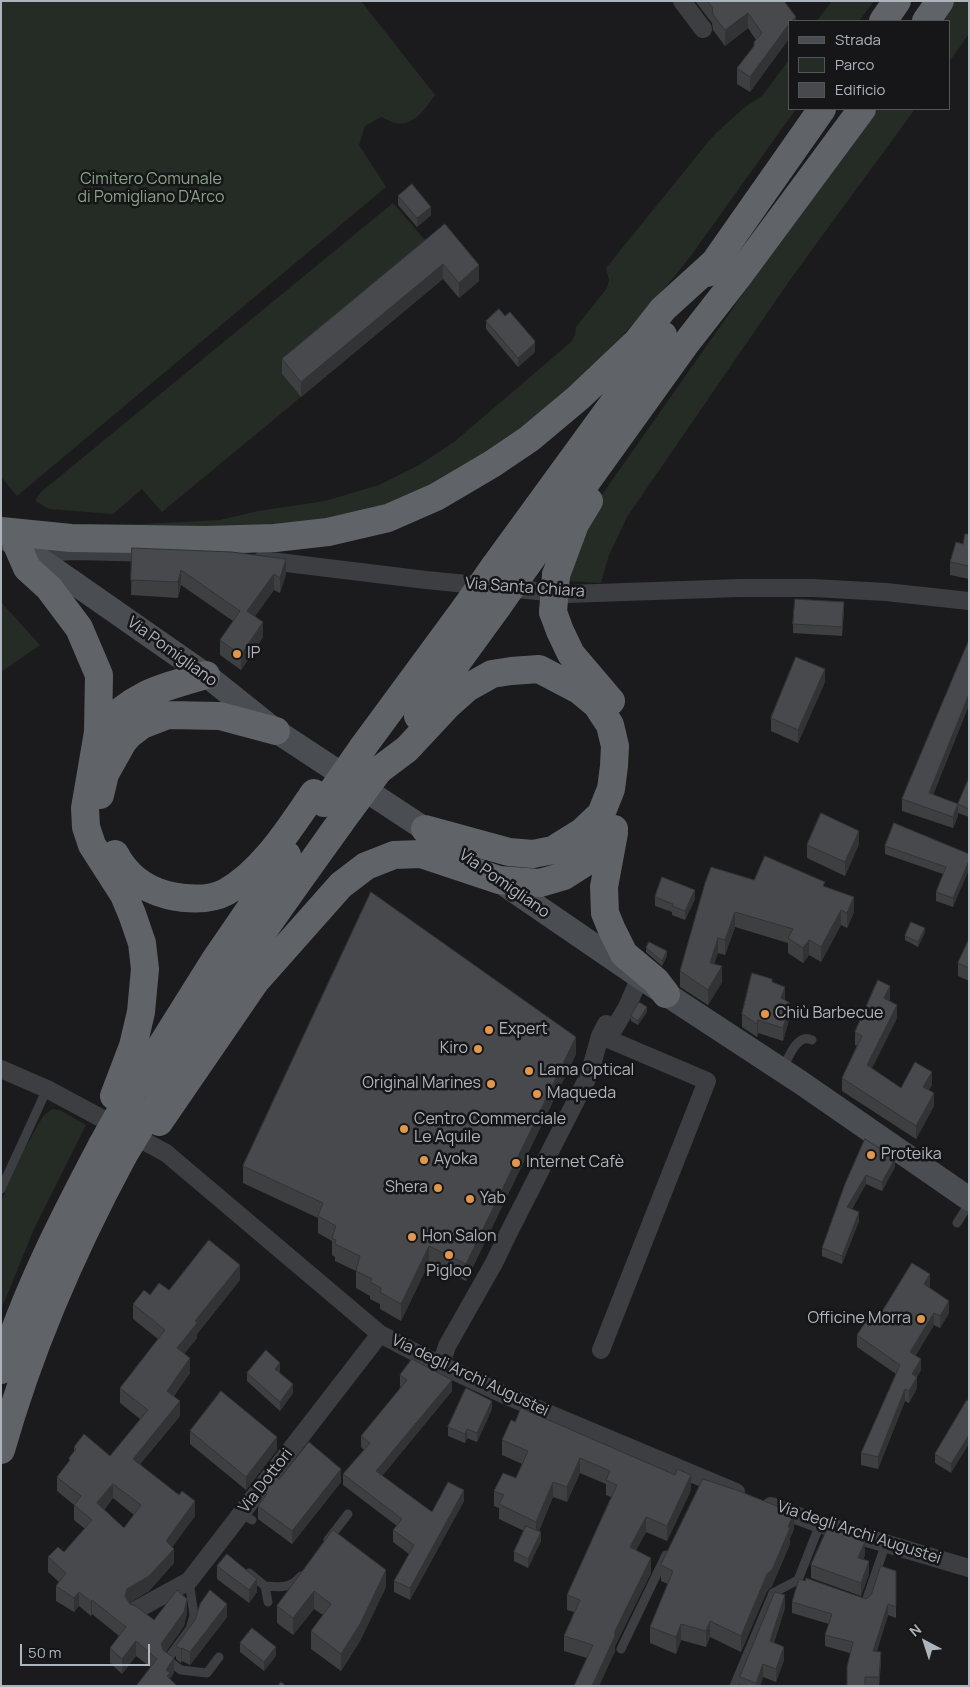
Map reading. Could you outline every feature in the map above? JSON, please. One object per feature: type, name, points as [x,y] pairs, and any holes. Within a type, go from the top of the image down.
[{"type":"highway","points":[[884,20],[897,1]]},
{"type":"highway","points":[[927,20],[940,1]]},
{"type":"highway","points":[[1,1370],[20,1314],[68,1208],[113,1151],[215,960],[326,806],[359,743],[399,679],[444,638],[494,566],[718,259],[821,110]]},
{"type":"highway","points":[[379,770],[684,346],[737,278],[861,110]]},
{"type":"highway","points":[[6,537],[223,540],[275,538],[328,532],[388,518],[436,497],[492,464],[529,439],[578,398],[637,342],[664,309],[718,259]]},
{"type":"highway","points":[[666,994],[656,981],[624,954],[605,912],[604,887],[614,830],[628,780],[628,756],[618,710],[571,654],[553,612],[556,575],[575,524],[660,398],[684,346]]},
{"type":"highway","points":[[6,537],[27,568],[49,588],[79,628],[100,675],[98,732],[85,808],[86,827],[92,845],[124,895],[142,943],[145,969],[141,1012],[133,1046],[137,1108]]},
{"type":"highway","points":[[276,731],[220,716],[168,715],[142,725],[129,735],[105,774],[100,793],[99,814],[104,832],[124,870],[153,891],[183,899],[203,898],[226,892],[249,875],[266,859],[288,832],[407,749],[448,705],[467,688],[492,674],[539,669],[579,690],[597,705],[610,725],[615,746],[614,766],[611,789],[601,814],[582,832],[553,850],[533,854],[509,852],[426,829]]},
{"type":"highway","points":[[98,732],[111,718],[134,699],[155,689],[206,675]]},
{"type":"highway","points":[[1,1450],[9,1422],[59,1286],[91,1216],[113,1151],[137,1108],[255,982],[341,885],[366,866],[394,855],[421,854],[499,880],[540,883],[564,876],[586,862],[614,830]]},
{"type":"main road","name":"Via Pomigliano","points":[[6,537],[206,675],[276,731],[426,829],[640,977],[782,1070],[969,1199]]},
{"type":"street","points":[[682,1],[703,29]]},
{"type":"street","points":[[144,539],[178,554]]},
{"type":"street","points":[[44,562],[49,556],[57,552],[224,556]]},
{"type":"street","name":"Via Santa Chiara","points":[[242,558],[426,580],[568,594],[740,588],[813,588],[886,592],[969,600]]},
{"type":"street","points":[[601,1350],[706,1081],[608,1039],[627,1007],[640,977]]},
{"type":"street","points":[[441,1365],[447,1346],[494,1263],[589,1075],[600,1036],[620,998],[640,977]]},
{"type":"street","name":"Via degli Archi Augustei","points":[[1,1070],[48,1089],[166,1153],[380,1334],[507,1396],[702,1483],[820,1524],[969,1568]]},
{"type":"street","points":[[441,1365],[456,1350],[484,1295]]},
{"type":"street","name":"Via Dottori","points":[[136,1610],[189,1581],[218,1550],[247,1516],[380,1334]]},
{"type":"lane","points":[[782,1070],[798,1042],[808,1038],[812,1040]]},
{"type":"lane","points":[[1,1189],[48,1089]]},
{"type":"lane","points":[[957,1223],[969,1204]]},
{"type":"lane","points":[[325,1544],[348,1514]]},
{"type":"lane","points":[[734,1686],[773,1593],[803,1582],[820,1524]]},
{"type":"lane","points":[[848,1598],[865,1604],[886,1543]]},
{"type":"lane","points":[[621,1649],[669,1550]]},
{"type":"lane","points":[[243,1569],[265,1586],[285,1587],[297,1582],[308,1567]]},
{"type":"lane","points":[[189,1581],[194,1615],[190,1629],[168,1660],[181,1670],[207,1673],[219,1657]]},
{"type":"lane","points":[[265,1586],[268,1602]]},
{"type":"green space","name":"Cimitero Comunale di Pomigliano D'Arco","points":[[1,1],[361,1],[435,95],[419,115],[408,122],[396,123],[381,117],[365,126],[359,145],[386,187],[17,496],[1,477]]},
{"type":"green space","points":[[832,1],[874,1],[860,20],[818,20]]},
{"type":"green space","points":[[948,1],[969,1],[969,34],[950,61],[950,20],[935,20]]},
{"type":"green space","points":[[788,61],[788,110],[795,110],[690,257],[661,293],[593,368],[508,440],[420,494],[331,523],[250,529],[28,524],[26,520],[79,525],[220,520],[258,511],[325,501],[379,485],[419,465],[454,442],[571,342],[575,335],[576,327],[607,288],[609,280],[606,268],[715,134],[745,107],[762,96]]},
{"type":"green space","points":[[872,110],[914,110],[792,277],[627,517],[609,555],[601,583],[565,581],[594,506]]},
{"type":"green space","points":[[393,203],[431,247],[282,374],[301,397],[162,512],[142,489],[113,514],[49,509],[36,501],[41,492]]},
{"type":"green space","points":[[1,602],[40,645],[1,672]]},
{"type":"green space","points":[[52,1109],[60,1110],[86,1125],[34,1229],[1,1310],[1,1201],[23,1152],[43,1116]]},
{"type":"building","points":[[707,1],[784,1],[796,17],[788,20],[788,25],[750,77],[737,68],[762,33],[748,13],[725,30],[713,15],[712,7]]},
{"type":"building","points":[[412,184],[431,207],[417,218],[398,196]]},
{"type":"building","points":[[445,224],[479,265],[459,283],[443,264],[301,382],[282,359]]},
{"type":"building","points":[[499,309],[505,316],[510,312],[535,341],[518,358],[486,321]]},
{"type":"building","points":[[965,534],[969,534],[969,566],[950,562],[956,542],[963,544]]},
{"type":"building","points":[[132,548],[232,552],[286,559],[280,578],[274,574],[247,611],[263,622],[241,655],[220,640],[240,611],[181,570],[178,582],[131,580]]},
{"type":"building","points":[[795,599],[844,602],[842,627],[793,624]]},
{"type":"building","points":[[969,640],[969,694],[929,793],[958,804],[953,817],[902,799]]},
{"type":"building","points":[[796,657],[825,669],[798,730],[771,718]]},
{"type":"building","points":[[969,778],[969,809],[958,804]]},
{"type":"building","points":[[821,813],[859,831],[845,862],[807,845]]},
{"type":"building","points":[[894,823],[969,854],[969,861],[953,898],[936,892],[946,867],[885,846]]},
{"type":"building","points":[[765,856],[825,882],[823,886],[854,897],[847,913],[841,910],[821,947],[809,940],[803,948],[788,938],[793,929],[735,912],[725,940],[718,938],[710,963],[722,966],[708,990],[680,971],[711,867],[754,880]]},
{"type":"building","points":[[662,877],[695,890],[685,911],[655,897]]},
{"type":"building","name":"Centro Commerciale Le Aquile","points":[[371,892],[576,1037],[466,1264],[429,1246],[401,1304],[380,1292],[381,1288],[370,1282],[372,1279],[356,1271],[360,1256],[335,1244],[336,1240],[332,1238],[336,1226],[318,1216],[323,1203],[243,1166]]},
{"type":"building","points":[[911,922],[925,928],[918,942],[905,936]]},
{"type":"building","points":[[969,939],[969,968],[958,963]]},
{"type":"building","points":[[649,942],[667,951],[662,961],[646,948]]},
{"type":"building","name":"Chiù Barbecue","points":[[752,973],[772,979],[772,982],[785,987],[781,998],[790,1003],[783,1028],[758,1020],[757,1024],[742,1014]]},
{"type":"building","points":[[878,980],[890,986],[884,998],[897,1005],[867,1065],[901,1088],[915,1062],[932,1072],[923,1087],[934,1093],[916,1126],[842,1078],[862,1036],[855,1032]]},
{"type":"building","points":[[639,1002],[647,1007],[638,1021],[631,1016]]},
{"type":"building","points":[[865,1139],[895,1159],[882,1182],[866,1175],[847,1207],[859,1212],[842,1256],[822,1248],[845,1184]]},
{"type":"building","points":[[209,1240],[240,1265],[195,1321],[197,1323],[177,1348],[190,1358],[167,1391],[180,1401],[133,1459],[179,1495],[182,1491],[195,1501],[166,1541],[174,1549],[149,1576],[127,1589],[125,1596],[130,1604],[136,1606],[154,1620],[177,1590],[187,1599],[184,1612],[161,1644],[163,1650],[174,1658],[166,1670],[170,1673],[167,1676],[177,1686],[136,1686],[157,1659],[136,1641],[122,1659],[110,1648],[126,1627],[79,1592],[74,1598],[56,1586],[66,1573],[48,1557],[58,1547],[64,1552],[92,1520],[74,1505],[81,1496],[57,1477],[70,1460],[69,1458],[76,1449],[74,1447],[84,1434],[110,1456],[148,1410],[120,1388],[165,1330],[133,1304],[144,1290],[150,1295],[159,1283],[169,1290]],"holes":[[[113,1484],[141,1505],[124,1528],[97,1503]]]},
{"type":"building","points":[[912,1263],[930,1274],[924,1284],[949,1301],[940,1316],[934,1313],[910,1352],[921,1359],[912,1374],[917,1377],[909,1391],[905,1389],[878,1457],[861,1453],[900,1365],[857,1335],[872,1312],[879,1316]]},
{"type":"building","points":[[266,1350],[280,1363],[275,1369],[293,1384],[280,1402],[247,1373]]},
{"type":"building","points":[[412,1359],[452,1380],[376,1471],[432,1512],[448,1482],[464,1490],[410,1588],[394,1581],[414,1545],[393,1530],[402,1519],[343,1474],[370,1443],[361,1436],[407,1380],[400,1375]]},
{"type":"building","points":[[466,1388],[492,1401],[477,1433],[467,1429],[465,1434],[448,1427]]},
{"type":"building","points":[[221,1391],[277,1437],[246,1477],[190,1431]]},
{"type":"building","points":[[967,1400],[969,1401],[969,1435],[951,1464],[935,1454]]},
{"type":"building","points":[[521,1408],[675,1475],[677,1469],[691,1475],[667,1526],[646,1517],[630,1547],[651,1558],[615,1631],[615,1636],[592,1686],[574,1686],[593,1645],[564,1636],[580,1600],[567,1595],[617,1485],[606,1480],[610,1471],[580,1458],[567,1487],[553,1482],[536,1522],[499,1504],[504,1495],[494,1491],[503,1473],[516,1478],[528,1451],[502,1440],[511,1420],[515,1422]]},
{"type":"building","points":[[309,1442],[341,1469],[292,1531],[258,1506],[267,1494],[262,1490],[274,1475],[279,1479]]},
{"type":"building","points":[[703,1479],[794,1513],[788,1527],[790,1528],[772,1570],[767,1574],[741,1636],[710,1621],[706,1631],[681,1624],[676,1637],[650,1627],[673,1571],[661,1565]]},
{"type":"building","points":[[526,1526],[541,1532],[528,1559],[514,1552]]},
{"type":"building","points":[[828,1527],[865,1542],[858,1558],[869,1561],[861,1583],[811,1565]]},
{"type":"building","points":[[333,1530],[386,1570],[360,1624],[341,1654],[311,1631],[331,1604],[314,1591],[293,1618],[277,1606]]},
{"type":"building","points":[[227,1554],[257,1579],[249,1590],[217,1566]]},
{"type":"building","points":[[881,1566],[896,1571],[896,1607],[888,1604],[873,1651],[881,1652],[879,1677],[865,1677],[865,1686],[847,1686],[847,1667],[853,1642],[825,1635],[832,1614],[792,1602],[799,1579],[805,1581],[806,1578],[866,1599],[871,1595]]},
{"type":"building","points":[[210,1590],[227,1604],[190,1652],[181,1649],[176,1646],[195,1620],[200,1604]]},
{"type":"building","points":[[775,1592],[785,1595],[770,1641],[784,1647],[776,1669],[763,1664],[756,1683],[740,1677]]},
{"type":"building","points":[[252,1628],[276,1647],[264,1662],[240,1643]]},
{"type":"building","points":[[281,1682],[286,1686],[278,1686]]},
{"type":"place","name":"IP","points":[[237,654]]},
{"type":"place","name":"Chiù Barbecue","points":[[765,1014]]},
{"type":"place","name":"Expert","points":[[489,1030]]},
{"type":"place","name":"Kiro","points":[[478,1049]]},
{"type":"place","name":"Lama Optical","points":[[529,1071]]},
{"type":"place","name":"Original Marines","points":[[491,1084]]},
{"type":"place","name":"Maqueda","points":[[537,1094]]},
{"type":"place","name":"Centro Commerciale Le Aquile","points":[[404,1129]]},
{"type":"place","name":"Proteika","points":[[871,1155]]},
{"type":"place","name":"Ayoka","points":[[424,1160]]},
{"type":"place","name":"Internet Cafè","points":[[516,1163]]},
{"type":"place","name":"Shera","points":[[438,1188]]},
{"type":"place","name":"Yab","points":[[470,1199]]},
{"type":"place","name":"Hon Salon","points":[[412,1237]]},
{"type":"place","name":"Pigloo","points":[[449,1255]]},
{"type":"place","name":"Officine Morra","points":[[921,1319]]}]
